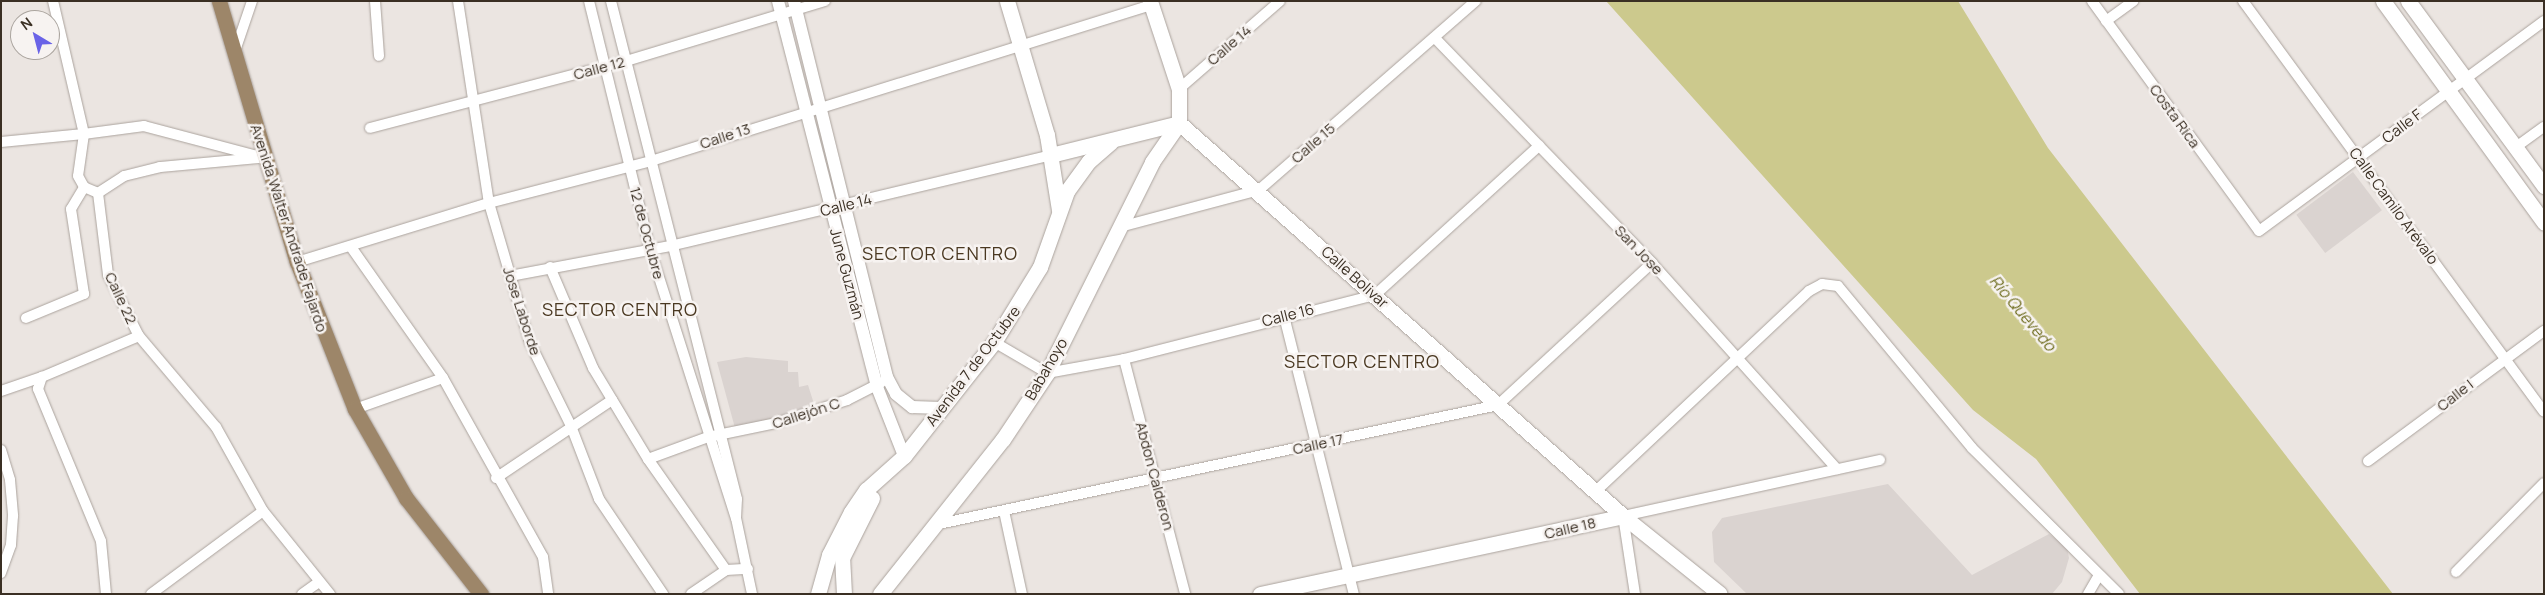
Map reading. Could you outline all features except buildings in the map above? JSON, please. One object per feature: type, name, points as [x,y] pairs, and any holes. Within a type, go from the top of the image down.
[{"type":"main road","name":"Avenida Walter Andrade Fajardo","points":[[219,1],[297,262],[355,409],[406,498],[481,594]]},
{"type":"main road","name":"Avenida 7 de Octubre","points":[[1007,1],[1051,155],[1059,211]]},
{"type":"main road","points":[[2383,1],[2544,223]]},
{"type":"main road","points":[[2408,1],[2544,186]]},
{"type":"main road","points":[[1150,3],[1178,89],[1179,123]]},
{"type":"main road","name":"Calle Bolivar","points":[[1179,123],[1259,190],[1623,516],[1720,594]]},
{"type":"main road","name":"Calle 14","points":[[1051,155],[1112,142],[1179,123]]},
{"type":"main road","name":"Babahoyo","points":[[880,594],[1003,439],[1047,373],[1152,162],[1179,123]]},
{"type":"main road","name":"Avenida 7 de Octubre","points":[[818,594],[841,528],[878,480],[904,456],[994,342],[1036,275],[1059,211],[1078,174],[1112,142]]},
{"type":"main road","name":"Avenida 7 de Octubre","points":[[844,594],[842,558],[878,480]]},
{"type":"main road","name":"Calle 18","points":[[1260,594],[1350,577],[1623,516]]},
{"type":"street","points":[[53,1],[84,134],[78,176],[84,187],[98,193],[124,176],[160,167],[265,158]]},
{"type":"street","points":[[234,55],[252,1]]},
{"type":"street","points":[[375,1],[379,56]]},
{"type":"street","name":"Jose Laborde","points":[[458,1],[489,203],[530,343],[571,426],[599,499],[663,594]]},
{"type":"street","name":"12 de Octubre","points":[[589,1],[650,249],[708,437],[736,518],[752,594]]},
{"type":"street","name":"12 de Octubre","points":[[611,1],[670,246],[719,438],[737,499],[736,518]]},
{"type":"street","name":"June Guzmán","points":[[778,1],[830,210],[877,387],[904,456]]},
{"type":"street","name":"Calle 12","points":[[370,128],[626,61],[781,14],[795,6],[825,1]]},
{"type":"street","name":"Calle 14","points":[[1178,89],[1280,1]]},
{"type":"street","name":"Calle 15","points":[[1120,227],[1259,190],[1476,1]]},
{"type":"street","name":"Costa Rica","points":[[2092,1],[2259,231]]},
{"type":"street","points":[[2106,21],[2134,1]]},
{"type":"street","name":"Calle Camilo Arévalo","points":[[2244,1],[2544,412]]},
{"type":"street","name":"Calle 13","points":[[297,262],[351,247],[489,203],[651,161],[820,105],[1020,45],[1150,3]]},
{"type":"street","name":"June Guzmán","points":[[795,6],[887,377],[896,394],[912,407],[942,408]]},
{"type":"street","name":"Calle F","points":[[2259,231],[2544,21]]},
{"type":"street","name":"San Jose","points":[[1435,38],[1652,262],[1837,469]]},
{"type":"street","points":[[1,142],[159,127],[265,158]]},
{"type":"street","points":[[2516,147],[2544,127]]},
{"type":"street","name":"Calle 16","points":[[1047,373],[1124,359],[1284,316],[1375,295],[1539,146]]},
{"type":"street","name":"Calle 14","points":[[510,276],[670,246],[830,210],[1051,155]]},
{"type":"street","points":[[26,318],[84,294],[71,209],[84,187]]},
{"type":"street","name":"Calle 22","points":[[98,193],[108,275],[139,336],[216,427],[263,511],[330,594]]},
{"type":"street","points":[[351,247],[443,378],[496,478],[543,557],[548,594]]},
{"type":"street","points":[[1498,404],[1652,262]]},
{"type":"street","points":[[550,267],[566,314],[612,400],[648,458],[726,570]]},
{"type":"street","points":[[1596,491],[1736,355],[1809,291],[1822,284],[1838,286],[1972,448],[2119,594]]},
{"type":"street","points":[[1284,316],[1354,594]]},
{"type":"street","name":"Calle I","points":[[2368,461],[2504,357],[2544,331]]},
{"type":"street","points":[[1,391],[42,377],[139,336]]},
{"type":"street","points":[[994,342],[1047,373]]},
{"type":"street","name":"Abdon Calderon","points":[[1124,359],[1185,594]]},
{"type":"street","points":[[42,377],[39,395],[101,541],[106,594]]},
{"type":"street","name":"Callejón C","points":[[719,438],[877,387],[887,377]]},
{"type":"street","points":[[355,409],[443,378]]},
{"type":"street","points":[[496,478],[612,400]]},
{"type":"street","name":"Calle 17","points":[[934,525],[1498,404]]},
{"type":"street","points":[[648,458],[708,437],[719,438]]},
{"type":"street","points":[[1,450],[10,480],[13,516],[11,545],[1,573]]},
{"type":"street","name":"Calle 18","points":[[1623,516],[1880,460]]},
{"type":"street","points":[[2456,572],[2544,482]]},
{"type":"street","points":[[151,594],[263,511]]},
{"type":"street","points":[[1004,511],[1022,594]]},
{"type":"street","points":[[1623,516],[1635,594]]},
{"type":"street","points":[[691,594],[726,570],[748,569]]},
{"type":"street","points":[[2088,594],[2099,575]]},
{"type":"street","points":[[302,594],[319,582]]},
{"type":"shaded area","points":[[2353,172],[2382,210],[2325,253],[2296,215]]},
{"type":"shaded area","points":[[746,357],[788,361],[788,372],[798,372],[799,387],[808,385],[815,407],[735,428],[717,362]]},
{"type":"shaded area","points":[[1888,484],[1972,575],[2049,534],[2067,547],[2069,558],[2062,582],[2052,594],[1747,594],[1714,562],[1712,532],[1722,518]]},
{"type":"water","name":"Río Quevedo","points":[[1606,1],[1958,1],[2048,148],[2393,594],[2140,594],[2036,459],[1973,410]]},
{"type":"district","name":"SECTOR CENTRO","points":[[940,253]]},
{"type":"district","name":"SECTOR CENTRO","points":[[620,309]]},
{"type":"district","name":"SECTOR CENTRO","points":[[1362,361]]}]
